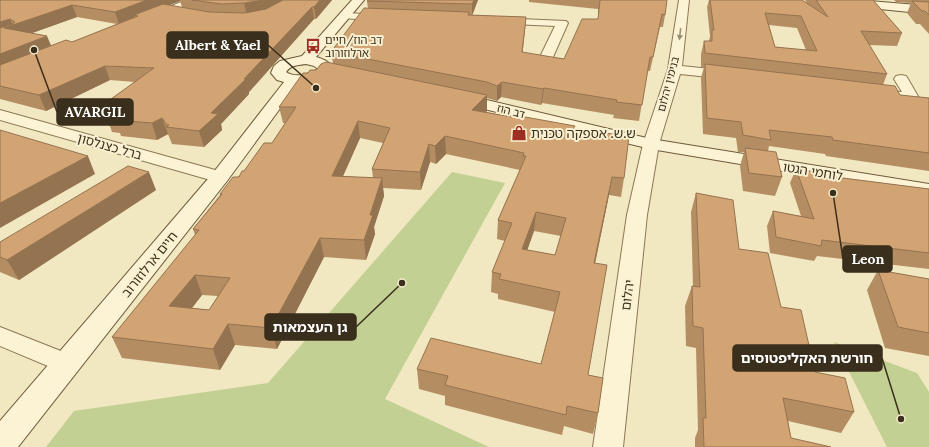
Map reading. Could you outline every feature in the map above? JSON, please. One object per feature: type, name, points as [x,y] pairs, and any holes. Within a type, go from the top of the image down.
[{"type":"street","points":[[140,22],[195,0]]},
{"type":"street","name":"חיים ארלוזורוב","points":[[0,445],[220,177],[300,70],[358,0]]},
{"type":"street","name":"בנימין יהלום","points":[[651,144],[675,69],[684,0]]},
{"type":"street","points":[[820,0],[929,10]]},
{"type":"street","points":[[870,0],[929,6]]},
{"type":"street","points":[[165,12],[188,15]]},
{"type":"street","points":[[346,16],[399,18]]},
{"type":"street","points":[[492,21],[562,23],[544,63]]},
{"type":"street","points":[[323,64],[333,72],[311,78],[300,70],[323,64]]},
{"type":"street","points":[[675,69],[738,76]]},
{"type":"street","points":[[873,93],[912,98],[901,79]]},
{"type":"street","name":"דב הוז","points":[[440,94],[651,144]]},
{"type":"street","name":"ברל כצנלסון","points":[[0,116],[220,177]]},
{"type":"street","name":"לוחמי הגטו","points":[[651,144],[929,190]]},
{"type":"street","name":"יהלום","points":[[608,447],[637,215],[651,144]]},
{"type":"street","points":[[0,336],[67,364]]},
{"type":"green space","points":[[452,172],[505,183],[385,399],[489,447],[46,447],[74,411],[268,383]]},
{"type":"green space","points":[[834,342],[917,373],[929,392],[929,447],[887,447]]},
{"type":"building","points":[[0,0],[147,0],[115,12],[72,5],[4,28],[47,36],[0,54],[0,28],[15,22],[10,19],[0,22]]},
{"type":"building","points":[[192,0],[261,0],[244,3],[221,4]]},
{"type":"building","points":[[283,0],[320,0],[244,79],[246,79],[211,113],[218,114],[199,131],[166,127],[169,125],[167,125],[162,118],[152,123],[115,120],[119,117],[106,116],[113,111],[103,110],[118,99],[111,99],[154,68],[105,66],[39,95],[0,86],[0,65],[66,40],[72,42],[138,16],[134,15],[163,4],[209,12],[245,13],[266,9]]},
{"type":"building","points":[[474,0],[472,4],[367,1]]},
{"type":"building","points":[[600,0],[667,0],[665,15],[662,14],[653,57],[650,57],[642,105],[616,102],[617,100],[502,82],[497,86],[487,82],[331,52],[364,8],[469,12],[468,15],[526,17],[522,52],[564,59],[582,19],[598,19]]},
{"type":"building","points":[[710,0],[802,0],[828,17],[816,0],[873,0],[902,33],[861,31],[887,74],[705,53],[704,41],[712,41],[712,30],[714,30]],"holes":[[[765,13],[801,16],[817,51],[775,47]]]},
{"type":"building","points":[[912,1],[929,2],[929,15],[925,11],[922,11]]},
{"type":"building","points":[[326,62],[487,95],[472,110],[512,117],[514,115],[575,126],[573,129],[629,136],[624,178],[612,177],[594,263],[607,265],[588,375],[603,378],[598,413],[567,406],[566,415],[445,385],[448,376],[417,369],[431,338],[541,364],[560,292],[499,279],[501,274],[492,272],[512,223],[498,220],[526,156],[523,156],[524,153],[445,136],[435,146],[429,144],[420,172],[372,169],[390,128],[358,121],[332,176],[382,178],[370,215],[373,215],[364,240],[320,238],[271,328],[228,324],[213,349],[112,337],[199,230],[193,229],[222,194],[220,194],[233,177],[239,177],[264,143],[272,143],[296,107],[279,107],[303,73],[308,73],[310,70],[316,70],[321,64]],"holes":[[[536,212],[566,218],[555,255],[522,249]],[[195,275],[230,278],[209,310],[169,306]]]},
{"type":"building","points":[[705,64],[895,86],[900,95],[929,98],[929,153],[833,140],[832,137],[769,130],[771,140],[743,135],[741,122],[707,118]]},
{"type":"building","points":[[0,130],[88,156],[0,203]]},
{"type":"building","points":[[745,148],[776,152],[782,177],[749,173]]},
{"type":"building","points":[[128,166],[149,172],[7,260],[0,257],[0,242]]},
{"type":"building","points":[[796,169],[834,174],[835,177],[929,189],[929,253],[822,240],[821,246],[776,237],[773,211],[814,219]]},
{"type":"building","points":[[696,193],[733,200],[739,249],[768,253],[781,307],[801,310],[815,372],[845,378],[854,412],[783,398],[791,438],[831,447],[704,447],[703,418],[706,418],[703,328],[693,326],[692,286],[700,287]]},
{"type":"building","points":[[878,270],[929,279],[929,333],[898,327]]},
{"type":"place","name":"דב הוז/חיים ארלוזורוב","points":[[313,46]]},
{"type":"place","name":"AVARGIL","points":[[34,50]]},
{"type":"place","name":"Albert & Yael","points":[[316,88]]},
{"type":"place","name":"ש.ש. אספקה טכנית","points":[[519,133]]},
{"type":"place","name":"Leon","points":[[833,193]]},
{"type":"place","name":"גן העצמאות","points":[[402,283]]},
{"type":"place","name":"חורשת האקליפטוסים","points":[[901,419]]}]
